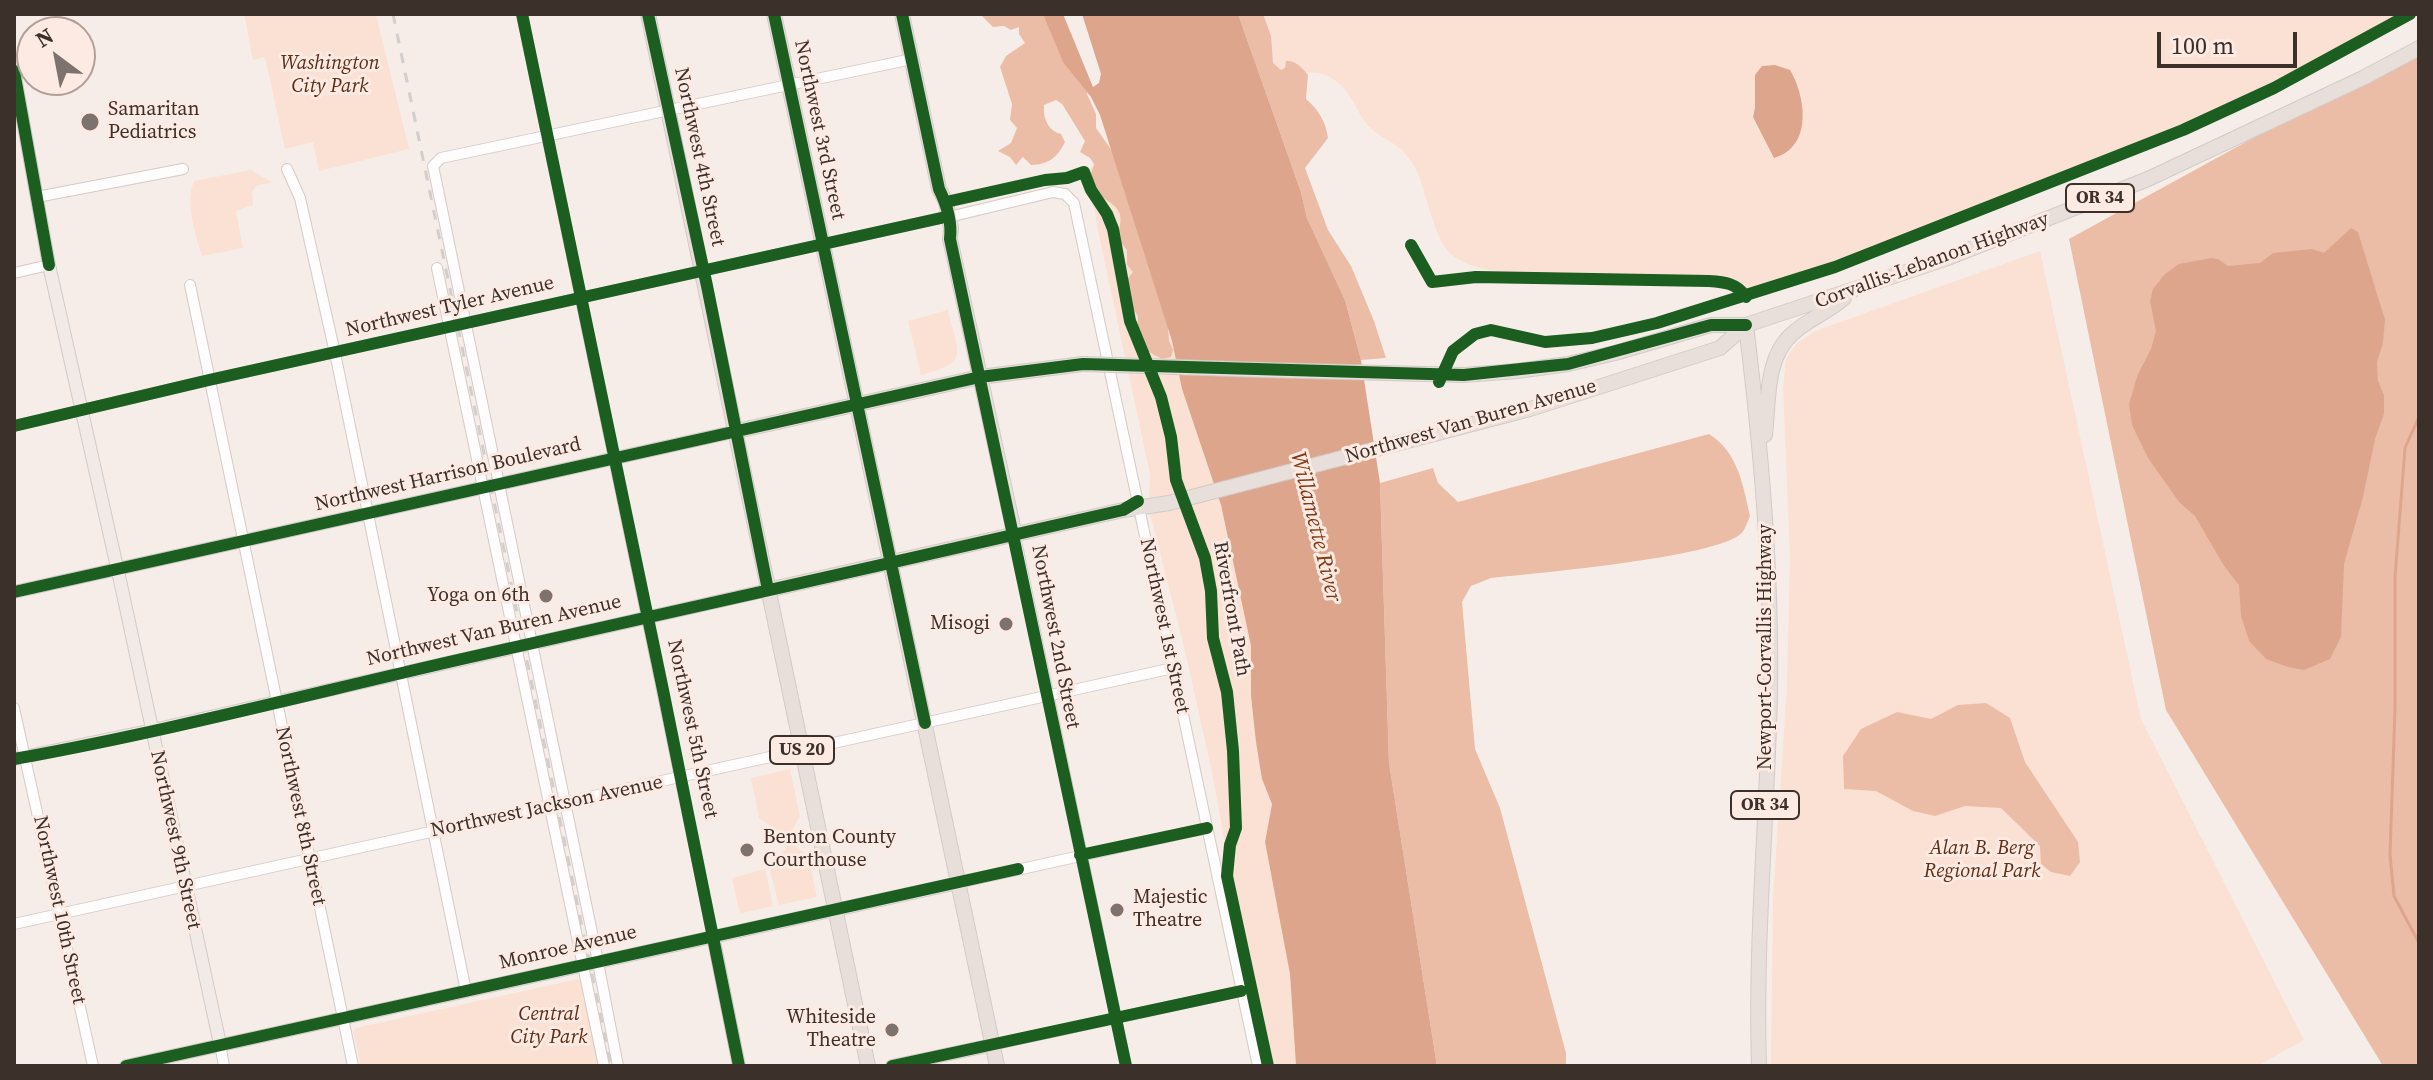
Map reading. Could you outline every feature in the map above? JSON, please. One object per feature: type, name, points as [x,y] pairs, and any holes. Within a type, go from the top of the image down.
[{"type":"highway","name":"Northwest 4th Street","points":[[648,14],[835,910]]},
{"type":"highway","name":"Northwest 3rd Street","points":[[774,14],[997,1066]]},
{"type":"highway","name":"Northwest 2nd Street","points":[[902,14],[945,217],[951,228],[950,239],[1015,536]]},
{"type":"highway","name":"Corvallis-Lebanon Highway","points":[[1746,325],[1959,254],[2148,179],[2363,78],[2419,48]]},
{"type":"highway","name":"OR 34","points":[[1763,462],[1771,377],[1778,352],[1791,334],[1836,306],[1850,292]]},
{"type":"highway","name":"Northwest Harrison Boulevard","points":[[737,431],[980,377],[1083,364],[1464,375],[1568,364],[1711,325],[1746,325]]},
{"type":"highway","name":"Northwest Van Buren Avenue","points":[[768,590],[1074,521],[1142,520],[1169,503],[1530,409],[1720,348],[1746,325]]},
{"type":"highway","name":"Newport-Corvallis Highway","points":[[1746,325],[1763,462],[1770,693],[1758,989],[1759,1066]]},
{"type":"highway","name":"US 20","points":[[835,910],[868,1066]]},
{"type":"main road","name":"Northwest 9th Street","points":[[14,71],[49,265],[220,1044]]},
{"type":"main road","name":"Northwest Harrison Boulevard","points":[[14,592],[737,431]]},
{"type":"main road","name":"Northwest Van Buren Avenue","points":[[20,758],[768,590]]},
{"type":"main road","name":"Monroe Avenue","points":[[126,1066],[958,883]]},
{"type":"main road","points":[[713,936],[739,1066]]},
{"type":"main road","points":[[892,1066],[992,1045]]},
{"type":"street","name":"Northwest 5th Street","points":[[522,14],[713,936]]},
{"type":"street","points":[[618,1066],[433,171],[435,163],[441,158],[912,59]]},
{"type":"street","points":[[37,197],[183,169]]},
{"type":"street","points":[[287,169],[300,198],[335,353],[466,991]]},
{"type":"street","name":"Northwest Tyler Avenue","points":[[14,426],[1053,192],[1065,194]]},
{"type":"street","name":"Northwest 1st Street","points":[[1065,194],[1076,208],[1258,1066]]},
{"type":"street","points":[[14,273],[49,265]]},
{"type":"street","points":[[437,268],[604,1066]]},
{"type":"street","name":"Northwest 8th Street","points":[[190,285],[353,1066]]},
{"type":"street","name":"Northwest 2nd Street","points":[[1015,536],[1126,1066]]},
{"type":"street","name":"Northwest Jackson Avenue","points":[[14,924],[1173,668]]},
{"type":"street","name":"Northwest 10th Street","points":[[14,708],[20,758],[60,914],[93,1066]]},
{"type":"street","name":"Monroe Avenue","points":[[958,883],[1207,828]]},
{"type":"street","points":[[992,1045],[1241,991]]},
{"type":"street","points":[[220,1044],[224,1066]]},
{"type":"green space","name":"Washington City Park","points":[[244,14],[376,14],[409,149],[319,171],[313,142],[285,149],[265,57],[253,60]]},
{"type":"green space","points":[[1238,14],[2402,14],[2203,118],[1965,214],[1751,291],[1733,281],[1573,279],[1495,271],[1463,262],[1448,251],[1441,241],[1419,176],[1403,151],[1365,122],[1349,94],[1333,78],[1313,72],[1304,73],[1264,87]]},
{"type":"green space","points":[[1114,158],[1172,341],[1182,389],[1221,505],[1251,646],[1251,696],[1262,779],[1272,804],[1265,842],[1290,974],[1296,1066],[1270,1066],[1212,772],[1149,510],[1150,474],[1098,231],[1093,201],[1097,195],[1088,169]]},
{"type":"green space","points":[[251,170],[272,182],[257,186],[252,191],[253,205],[236,211],[243,248],[202,256],[191,209],[194,181]]},
{"type":"green space","name":"Alan B. Berg Regional Park","points":[[2040,251],[2141,719],[2304,1040],[2257,1066],[1771,1066],[1773,899],[1787,685],[1790,554],[1783,387],[1786,359],[1796,344],[1815,331]]},
{"type":"green space","points":[[948,310],[957,354],[948,366],[921,375],[908,321]]},
{"type":"green space","points":[[790,769],[800,816],[790,834],[785,835],[759,818],[751,778]]},
{"type":"green space","points":[[788,845],[808,855],[817,897],[779,905],[770,871]]},
{"type":"green space","points":[[765,869],[773,906],[742,913],[732,878]]},
{"type":"green space","name":"Central City Park","points":[[578,979],[582,983],[599,1066],[361,1066],[353,1031],[356,1028]]},
{"type":"shaded area","points":[[980,14],[1043,14],[1090,84],[1087,94],[1096,114],[1096,128],[1115,155],[1168,326],[1173,350],[1171,357],[1162,359],[1148,351],[1141,342],[1138,316],[1129,303],[1125,282],[1133,272],[1127,265],[1127,250],[1117,238],[1120,215],[1115,206],[1096,193],[1091,174],[1094,164],[1080,152],[1085,141],[1062,104],[1056,100],[1044,105],[1047,123],[1061,134],[1065,142],[1052,159],[1031,165],[1023,157],[1016,165],[1010,157],[998,151],[1011,143],[1017,128],[1010,120],[1012,104],[1000,67],[1006,56],[1025,43],[1019,34],[1019,27],[1011,30],[1004,26],[993,27]]},
{"type":"shaded area","points":[[1238,14],[1263,14],[1271,36],[1273,63],[1281,70],[1285,68],[1286,61],[1293,62],[1308,75],[1306,99],[1321,116],[1328,138],[1305,168],[1328,230],[1351,266],[1386,358],[1361,360],[1345,300],[1307,218],[1301,192]]},
{"type":"shaded area","points":[[2419,47],[2419,1066],[2383,1066],[2166,710],[2069,239]]},
{"type":"shaded area","points":[[1709,434],[1727,450],[1742,481],[1750,516],[1742,533],[1726,542],[1663,557],[1491,578],[1471,586],[1462,602],[1475,749],[1500,808],[1566,1053],[1566,1066],[1437,1066],[1389,763],[1380,483],[1433,468],[1438,483],[1458,502]]},
{"type":"shaded area","points":[[1986,703],[2010,718],[2025,762],[2078,842],[2080,862],[2070,876],[2051,872],[2041,864],[2040,846],[2001,808],[1965,806],[1935,816],[1913,811],[1876,791],[1844,789],[1843,756],[1861,729],[1897,712],[1931,719],[1958,705]]},
{"type":"water","name":"Willamette River","points":[[1043,14],[1063,14],[1093,87],[1099,83],[1101,74],[1082,14],[1238,14],[1301,192],[1307,218],[1345,300],[1361,360],[1380,483],[1389,763],[1437,1066],[1296,1066],[1290,974],[1265,842],[1272,804],[1262,779],[1256,742],[1251,696],[1251,646],[1221,505],[1182,389],[1172,341],[1100,115],[1091,97],[1063,62]]},
{"type":"water","points":[[1775,65],[1790,70],[1796,81],[1803,120],[1795,143],[1787,152],[1774,158],[1753,117],[1755,75],[1762,66]]},
{"type":"water","points":[[2351,228],[2358,232],[2385,320],[2377,362],[2378,381],[2384,395],[2384,414],[2344,564],[2341,637],[2330,659],[2304,670],[2266,659],[2249,641],[2241,616],[2239,585],[2224,566],[2195,516],[2179,502],[2148,458],[2132,425],[2129,404],[2156,331],[2150,301],[2153,289],[2165,274],[2179,264],[2211,258],[2228,266],[2260,263],[2273,253],[2312,249],[2324,253]]},
{"type":"waterway","points":[[2419,417],[2405,448],[2395,577],[2390,855],[2394,896],[2419,943]]},
{"type":"railway","points":[[393,14],[611,1066]]},
{"type":"cycle path","points":[[522,14],[739,1066]]},
{"type":"cycle path","points":[[648,14],[768,590]]},
{"type":"cycle path","points":[[774,14],[925,723]]},
{"type":"cycle path","points":[[902,14],[939,189],[948,214],[950,239],[1126,1066]]},
{"type":"cycle path","points":[[1439,382],[1453,351],[1475,334],[1491,330],[1545,342],[1592,338],[1657,323],[1835,267],[2183,130],[2274,88],[2410,14]]},
{"type":"cycle path","points":[[14,71],[49,265]]},
{"type":"cycle path","name":"Riverfront Path","points":[[946,202],[1084,172],[1113,229],[1130,321],[1161,397],[1171,437],[1176,480],[1205,558],[1211,591],[1213,638],[1227,692],[1233,751],[1236,828],[1230,845],[1227,876],[1268,1066]]},
{"type":"cycle path","points":[[14,426],[941,218]]},
{"type":"cycle path","points":[[1411,245],[1432,282],[1476,277],[1709,281],[1734,286],[1746,297]]},
{"type":"cycle path","points":[[14,592],[980,377],[1083,364],[1464,375],[1568,364],[1711,325],[1746,325]]},
{"type":"cycle path","points":[[14,759],[183,724],[1123,510],[1138,501]]},
{"type":"cycle path","points":[[1080,855],[1207,828]]},
{"type":"cycle path","points":[[126,1066],[1018,869]]},
{"type":"cycle path","points":[[892,1066],[1241,991]]},
{"type":"place","name":"Samaritan Pediatrics","points":[[90,122]]},
{"type":"place","name":"Yoga on 6th","points":[[546,596]]},
{"type":"place","name":"Misogi","points":[[1006,624]]},
{"type":"place","name":"Benton County Courthouse","points":[[747,850]]},
{"type":"place","name":"Majestic Theatre","points":[[1117,910]]},
{"type":"place","name":"Whiteside Theatre","points":[[892,1030]]}]
